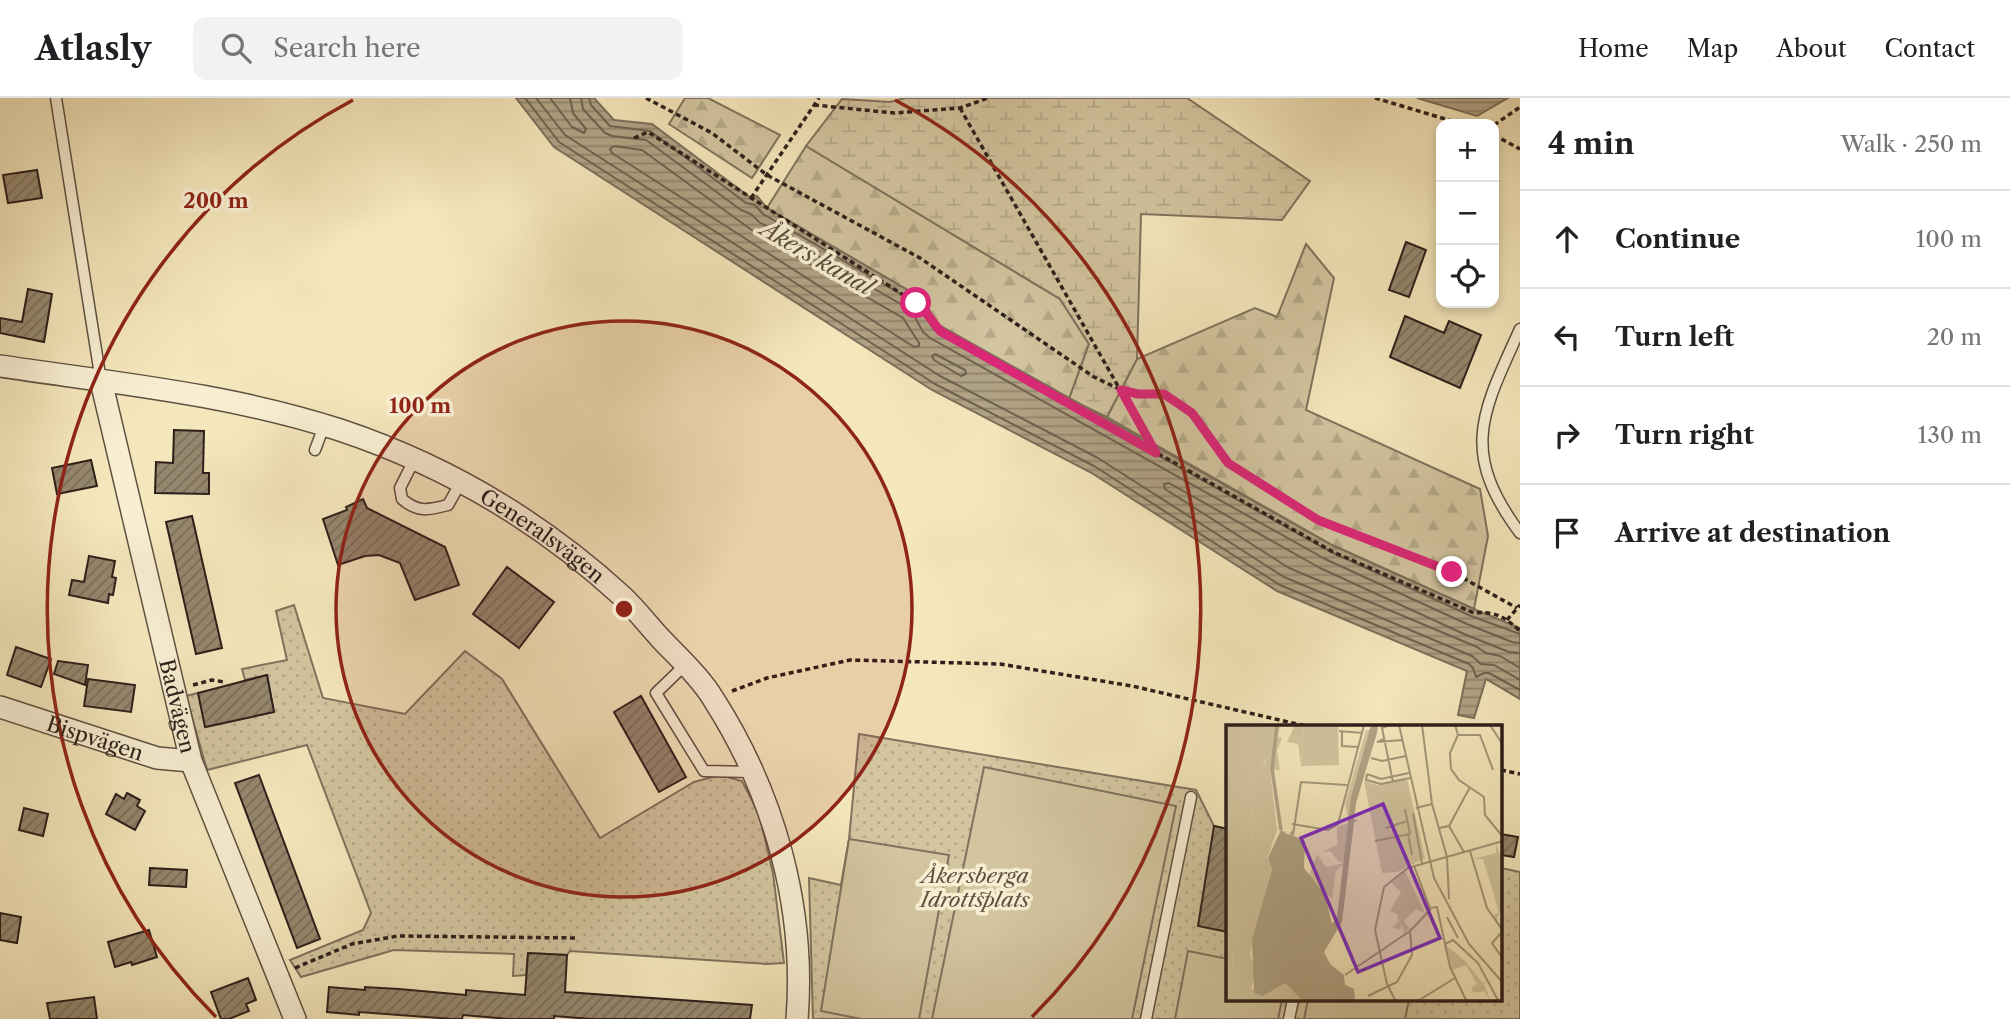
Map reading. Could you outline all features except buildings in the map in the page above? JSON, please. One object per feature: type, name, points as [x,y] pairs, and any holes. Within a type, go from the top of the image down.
[{"type":"street","name":"Generalsvägen","points":[[0,366],[263,408],[324,426],[414,460],[477,489],[575,555],[624,598],[713,697],[752,772],[766,804],[782,855],[793,908],[798,957],[797,1019]]},
{"type":"street","name":"Badvägen","points":[[101,381],[191,761],[295,1019]]},
{"type":"street","name":"Bispvägen","points":[[0,707],[157,758],[191,761]]},
{"type":"lane","points":[[56,98],[101,381]]},
{"type":"lane","points":[[1520,329],[1486,410],[1481,438],[1490,484],[1503,510],[1520,533]]},
{"type":"lane","points":[[315,450],[324,426]]},
{"type":"lane","points":[[414,460],[400,488],[402,499],[408,505],[430,510],[448,505],[461,482]]},
{"type":"lane","points":[[685,665],[656,692],[704,771],[752,772]]},
{"type":"lane","points":[[1146,1019],[1191,797]]},
{"type":"path","points":[[646,98],[712,133],[766,175],[920,258],[1094,377],[1121,390],[1138,394],[1164,394],[1192,413],[1228,463],[1318,520],[1452,572],[1519,607],[1507,620]]},
{"type":"path","points":[[751,198],[819,98]]},
{"type":"path","points":[[814,105],[894,113],[960,108],[988,98]]},
{"type":"path","points":[[1375,98],[1445,119]]},
{"type":"path","points":[[1499,122],[1520,107]]},
{"type":"path","points":[[960,108],[1156,453]]},
{"type":"path","points":[[634,138],[648,132],[916,303],[940,331],[1333,552],[1474,613],[1491,611],[1520,631]]},
{"type":"path","points":[[1499,138],[1520,149]]},
{"type":"path","points":[[713,697],[768,678],[850,660],[1000,664],[1132,686],[1301,725]]},
{"type":"path","points":[[174,690],[212,680],[225,682]]},
{"type":"path","points":[[278,975],[352,944],[398,936],[578,938]]},
{"type":"green space","points":[[685,98],[708,98],[780,135],[752,178],[669,124]]},
{"type":"green space","points":[[905,98],[1187,98],[1310,181],[1282,220],[1141,214],[1137,359],[1107,417],[1069,399],[1089,344],[1060,299],[806,146],[842,99],[890,102]]},
{"type":"green space","points":[[806,146],[1060,299],[1089,344],[1069,399],[937,324],[923,299],[767,208]]},
{"type":"green space","points":[[1306,244],[1334,278],[1306,410],[1480,489],[1488,536],[1474,609],[1332,545],[1107,417],[1137,359],[1255,308],[1277,317]]},
{"type":"green space","points":[[294,605],[323,698],[405,714],[465,651],[502,679],[600,838],[694,782],[720,775],[742,781],[759,814],[773,873],[784,963],[570,951],[567,955],[528,953],[526,975],[513,976],[514,954],[394,950],[301,977],[290,960],[363,930],[371,913],[307,745],[207,770],[186,696],[198,693],[206,727],[274,712],[267,675],[245,680],[242,669],[287,660],[276,611]]},
{"type":"green space","name":"Åkersberga Idrottsplats","points":[[859,734],[1196,790],[1214,826],[1226,829],[1226,1002],[1503,1002],[1503,868],[1520,872],[1520,1019],[813,1019],[809,878],[841,885],[849,839]]},
{"type":"green space","points":[[984,767],[1176,806],[1132,1019],[932,1019]]},
{"type":"green space","points":[[849,839],[949,855],[919,1019],[861,1019],[821,1011]]},
{"type":"green space","points":[[1188,951],[1226,959],[1226,1002],[1282,1002],[1278,1019],[1175,1019]]},
{"type":"green space","points":[[1308,1002],[1409,1002],[1405,1019],[1304,1019]]},
{"type":"water","name":"Åkers kanal","points":[[516,98],[594,98],[614,120],[652,124],[751,198],[757,196],[767,208],[923,299],[937,324],[1332,545],[1520,628],[1520,699],[1486,679],[1474,718],[1458,715],[1467,671],[1277,591],[1090,472],[932,390],[554,147]]},
{"type":"water","points":[[1417,98],[1508,98],[1477,116]]},
{"type":"route","points":[[916,303],[940,331],[1156,453],[1121,390],[1138,394],[1164,394],[1192,413],[1228,463],[1318,520],[1452,572]]}]
